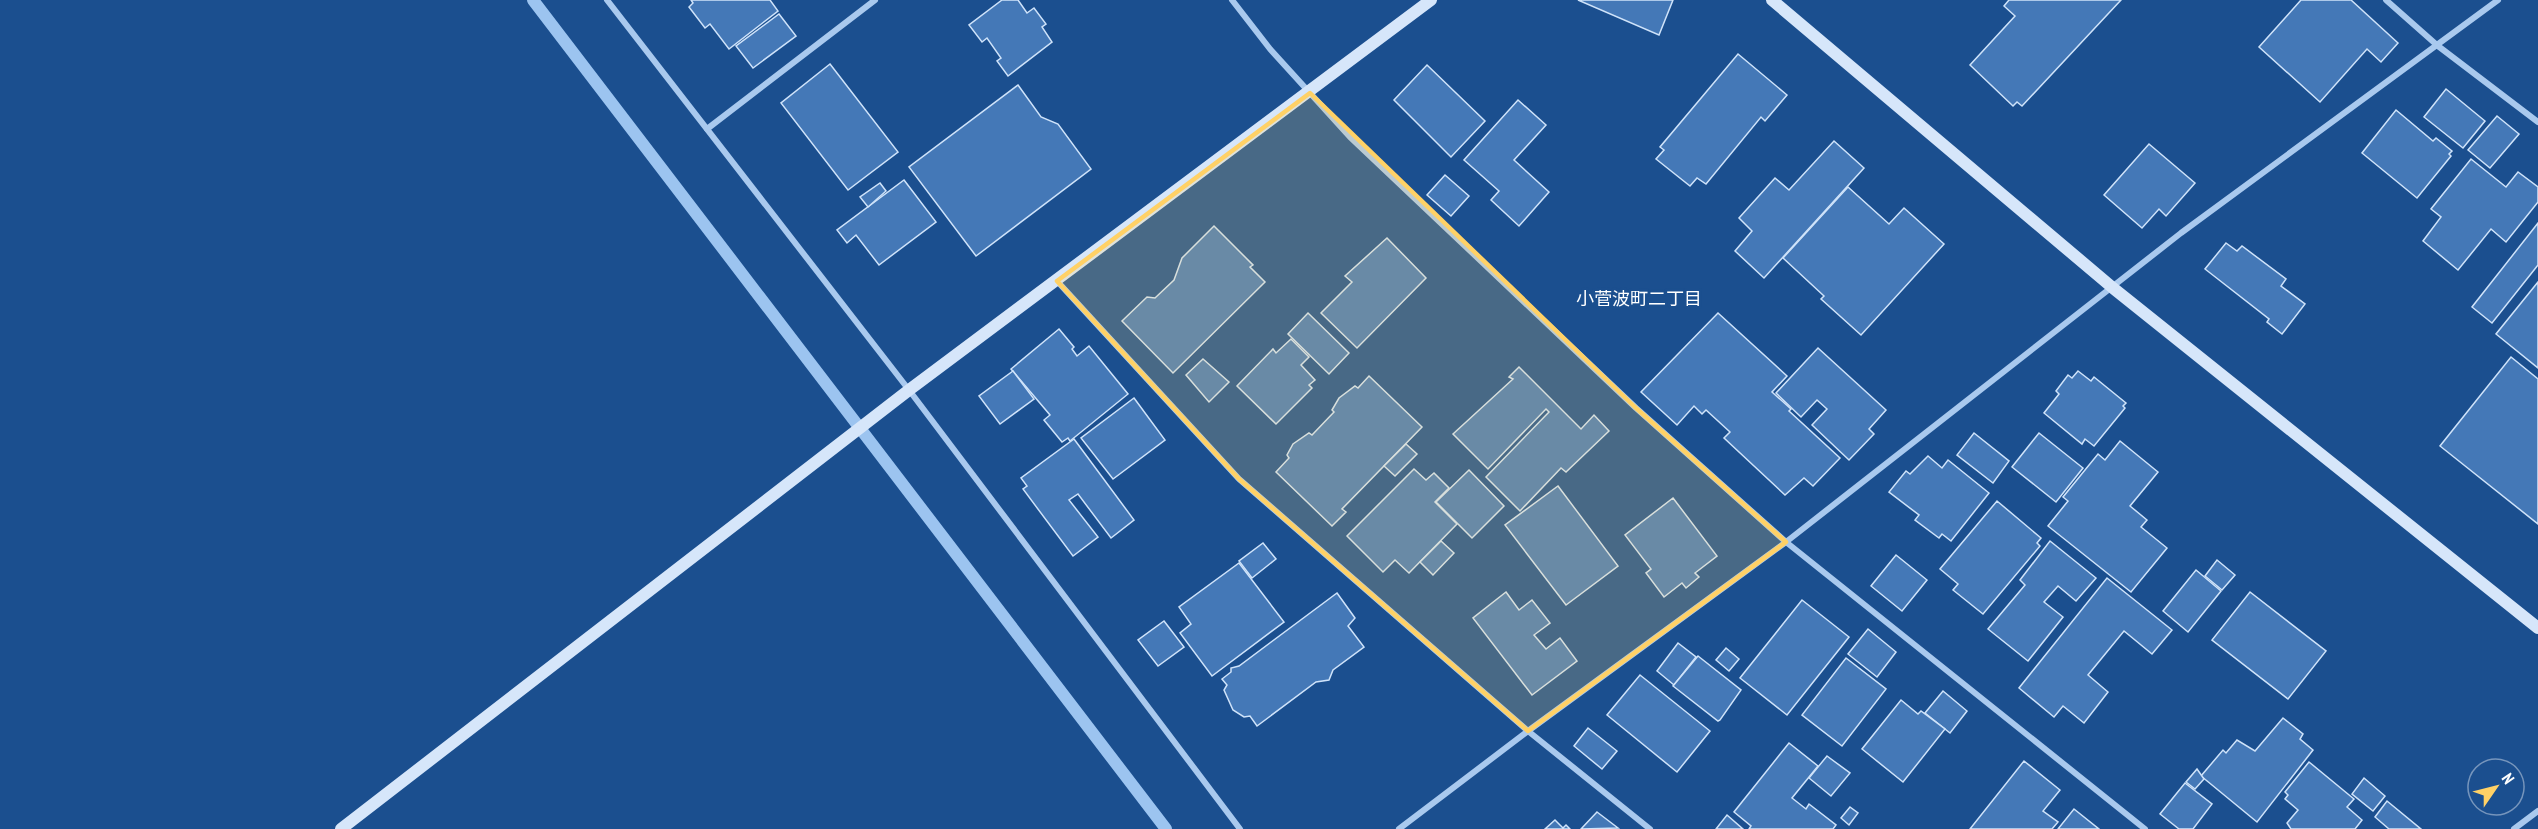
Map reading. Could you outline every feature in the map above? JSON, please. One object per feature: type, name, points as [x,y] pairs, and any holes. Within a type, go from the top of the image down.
[{"type":"street","points":[[607,0],[909,390],[1240,829]]},
{"type":"street","points":[[707,129],[875,0]]},
{"type":"street","points":[[1232,0],[1270,50],[1350,137],[1618,391],[1786,542],[2145,829]]},
{"type":"street","points":[[341,829],[909,390],[1310,93],[1431,0]]},
{"type":"street","points":[[1772,0],[2113,288],[2538,628]]},
{"type":"street","points":[[2386,0],[2438,46],[2538,122]]},
{"type":"street","points":[[1399,829],[1528,731],[1786,542],[2181,233],[2498,0]]},
{"type":"street","points":[[1057,281],[1239,479],[1528,731],[1650,829]]},
{"type":"street","points":[[2514,829],[2538,811]]},
{"type":"highlighted area","points":[[1310,93],[1636,408],[1786,542],[1528,731],[1239,479],[1057,281]]},
{"type":"building","points":[[691,0],[770,0],[778,11],[729,49],[710,24],[705,28],[689,7],[693,3]]},
{"type":"building","points":[[1002,0],[1018,0],[1027,13],[1034,8],[1046,24],[1042,27],[1052,42],[1008,76],[997,61],[1001,58],[987,38],[982,42],[969,25]]},
{"type":"building","points":[[1578,0],[1673,0],[1659,35]]},
{"type":"building","points":[[2009,0],[2121,0],[2022,106],[2017,102],[2013,106],[1970,65],[2015,16],[2004,6]]},
{"type":"building","points":[[2301,0],[2351,0],[2398,43],[2381,62],[2367,49],[2320,102],[2259,47]]},
{"type":"building","points":[[779,14],[796,36],[753,68],[736,46]]},
{"type":"building","points":[[1738,54],[1787,95],[1765,121],[1761,117],[1706,184],[1697,178],[1690,186],[1656,159],[1664,150],[1660,147]]},
{"type":"building","points":[[830,64],[898,152],[848,190],[781,103]]},
{"type":"building","points":[[1427,65],[1485,121],[1451,157],[1394,100]]},
{"type":"building","points":[[1018,85],[1041,117],[1058,124],[1091,169],[976,256],[909,167]]},
{"type":"building","points":[[2446,89],[2485,121],[2463,148],[2424,117]]},
{"type":"building","points":[[1518,100],[1546,125],[1514,160],[1549,192],[1519,226],[1491,200],[1499,191],[1464,160]]},
{"type":"building","points":[[2396,110],[2433,141],[2436,138],[2452,151],[2449,154],[2451,156],[2417,198],[2362,153]]},
{"type":"building","points":[[2497,116],[2519,134],[2490,168],[2468,150]]},
{"type":"building","points":[[1834,141],[1864,168],[1764,278],[1735,251],[1752,231],[1739,218],[1775,178],[1789,190]]},
{"type":"building","points":[[2149,144],[2195,183],[2166,216],[2159,209],[2142,228],[2104,195]]},
{"type":"building","points":[[2471,159],[2506,187],[2518,172],[2538,187],[2538,202],[2506,242],[2491,229],[2458,270],[2423,241],[2441,217],[2431,209]]},
{"type":"building","points":[[1445,175],[1469,196],[1451,216],[1427,195]]},
{"type":"building","points":[[904,180],[936,222],[879,265],[856,235],[847,243],[837,230]]},
{"type":"building","points":[[880,183],[886,191],[868,207],[860,197]]},
{"type":"building","points":[[1848,187],[1889,224],[1904,208],[1944,244],[1861,335],[1821,299],[1824,296],[1783,258]]},
{"type":"building","points":[[2538,223],[2538,265],[2492,323],[2472,307]]},
{"type":"building","points":[[1214,226],[1253,265],[1250,267],[1265,282],[1173,373],[1122,321],[1147,297],[1155,298],[1174,280],[1182,258]]},
{"type":"building","points":[[1387,238],[1426,278],[1357,348],[1321,313],[1352,282],[1345,276]]},
{"type":"building","points":[[2226,243],[2237,251],[2242,246],[2286,279],[2281,286],[2305,304],[2282,334],[2267,322],[2269,319],[2205,269]]},
{"type":"building","points":[[2538,282],[2538,368],[2496,334]]},
{"type":"building","points":[[1308,313],[1349,353],[1329,374],[1288,334]]},
{"type":"building","points":[[1718,313],[1787,376],[1772,392],[1840,458],[1813,486],[1804,478],[1785,495],[1724,438],[1730,432],[1706,410],[1702,414],[1694,406],[1677,425],[1641,392]]},
{"type":"building","points":[[1059,329],[1074,347],[1072,349],[1077,356],[1089,346],[1128,394],[1070,441],[1068,438],[1062,442],[1044,420],[1050,415],[1011,369]]},
{"type":"building","points":[[1291,339],[1309,357],[1301,365],[1315,380],[1309,385],[1312,388],[1276,424],[1237,386],[1273,349],[1276,353]]},
{"type":"building","points":[[1818,348],[1886,410],[1869,429],[1874,434],[1849,460],[1812,425],[1827,409],[1817,400],[1801,417],[1776,393]]},
{"type":"building","points":[[2511,357],[2538,379],[2538,524],[2440,446]]},
{"type":"building","points":[[1203,359],[1229,382],[1209,402],[1186,375]]},
{"type":"building","points":[[1519,367],[1581,429],[1594,415],[1609,431],[1566,472],[1561,468],[1520,511],[1486,477],[1549,412],[1546,409],[1488,469],[1453,434],[1513,379],[1509,377]]},
{"type":"building","points":[[1013,371],[1034,399],[1000,424],[979,396]]},
{"type":"building","points":[[2078,371],[2091,381],[2094,377],[2126,403],[2123,406],[2125,408],[2094,446],[2085,439],[2082,444],[2044,413],[2059,394],[2056,391],[2068,375],[2072,378]]},
{"type":"building","points":[[1369,376],[1422,427],[1342,509],[1346,512],[1332,526],[1276,472],[1289,458],[1287,455],[1293,444],[1309,433],[1312,435],[1334,412],[1332,410],[1339,398],[1355,386],[1358,388]]},
{"type":"building","points":[[1134,398],[1165,440],[1113,479],[1081,438]]},
{"type":"building","points":[[1974,433],[2009,461],[1993,483],[1957,455]]},
{"type":"building","points":[[2039,433],[2083,468],[2056,502],[2012,467]]},
{"type":"building","points":[[1074,439],[1134,520],[1111,538],[1078,494],[1069,500],[1098,537],[1073,556],[1023,489],[1027,486],[1021,478]]},
{"type":"building","points":[[2120,441],[2158,472],[2130,506],[2147,520],[2141,527],[2167,548],[2131,592],[2048,526],[2068,501],[2063,497],[2098,454],[2105,460]]},
{"type":"building","points":[[1406,444],[1417,454],[1395,476],[1384,466]]},
{"type":"building","points":[[1928,456],[1942,468],[1948,460],[1989,493],[1951,541],[1942,534],[1939,538],[1915,520],[1919,515],[1889,492],[1906,471],[1910,474]]},
{"type":"building","points":[[1414,469],[1426,480],[1434,473],[1449,488],[1435,502],[1457,524],[1409,573],[1395,560],[1383,572],[1347,536]]},
{"type":"building","points":[[1469,470],[1504,506],[1472,538],[1436,502]]},
{"type":"building","points":[[1558,486],[1618,566],[1566,605],[1505,525]]},
{"type":"building","points":[[1673,498],[1717,556],[1695,573],[1699,577],[1686,588],[1682,583],[1664,597],[1646,573],[1651,569],[1625,535]]},
{"type":"building","points":[[1997,501],[2041,538],[2037,543],[2040,546],[1983,614],[1953,590],[1958,584],[1940,569]]},
{"type":"building","points":[[1441,541],[1454,553],[1433,575],[1420,562]]},
{"type":"building","points":[[2050,541],[2096,578],[2076,601],[2058,586],[2044,602],[2063,617],[2028,661],[1988,629],[2025,585],[2020,580]]},
{"type":"building","points":[[1263,543],[1276,559],[1252,578],[1239,561]]},
{"type":"building","points":[[1896,555],[1927,580],[1902,611],[1871,586]]},
{"type":"building","points":[[2217,560],[2235,575],[2222,590],[2205,576]]},
{"type":"building","points":[[1239,563],[1284,622],[1212,676],[1180,633],[1191,624],[1179,607]]},
{"type":"building","points":[[2196,570],[2221,591],[2188,632],[2163,611]]},
{"type":"building","points":[[2107,578],[2172,630],[2152,654],[2124,631],[2088,675],[2108,692],[2084,723],[2063,706],[2054,717],[2019,688]]},
{"type":"building","points":[[1506,592],[1519,610],[1532,600],[1550,623],[1534,635],[1546,649],[1560,638],[1577,661],[1532,695],[1473,618]]},
{"type":"building","points":[[2250,592],[2326,651],[2288,699],[2212,640]]},
{"type":"building","points":[[1337,593],[1355,618],[1348,626],[1364,647],[1333,670],[1329,680],[1316,682],[1257,726],[1250,716],[1244,717],[1233,710],[1224,690],[1227,685],[1222,679],[1231,672],[1231,668],[1239,666]]},
{"type":"building","points":[[1802,600],[1849,637],[1787,715],[1740,678]]},
{"type":"building","points":[[1164,621],[1184,647],[1158,666],[1138,640]]},
{"type":"building","points":[[1868,629],[1896,652],[1877,677],[1848,654]]},
{"type":"building","points":[[1678,643],[1696,657],[1674,685],[1657,671]]},
{"type":"building","points":[[1726,648],[1739,659],[1729,671],[1716,660]]},
{"type":"building","points":[[1698,656],[1741,690],[1718,721],[1673,686]]},
{"type":"building","points":[[1846,658],[1886,689],[1842,746],[1802,715]]},
{"type":"building","points":[[1640,675],[1710,731],[1677,772],[1607,715]]},
{"type":"building","points":[[1943,691],[1967,711],[1950,733],[1925,713]]},
{"type":"building","points":[[1901,700],[1918,714],[1921,711],[1945,729],[1903,782],[1862,749]]},
{"type":"building","points":[[2283,718],[2303,734],[2300,739],[2313,750],[2257,822],[2201,776],[2223,750],[2226,753],[2237,740],[2255,751]]},
{"type":"building","points":[[1588,728],[1617,751],[1602,769],[1574,746]]},
{"type":"building","points":[[1789,743],[1818,766],[1792,798],[1806,809],[1809,804],[1836,825],[1833,829],[1749,829],[1751,826],[1734,812]]},
{"type":"building","points":[[1827,756],[1850,773],[1831,796],[1809,778]]},
{"type":"building","points":[[2024,761],[2060,790],[2043,811],[2058,822],[2052,829],[1970,829]]},
{"type":"building","points":[[2309,762],[2354,799],[2347,807],[2362,820],[2355,829],[2291,829],[2287,823],[2298,810],[2285,799],[2288,795],[2285,792]]},
{"type":"building","points":[[2197,769],[2204,779],[2195,789],[2186,782]]},
{"type":"building","points":[[2364,778],[2385,796],[2373,811],[2352,794]]},
{"type":"building","points":[[2185,783],[2212,804],[2193,829],[2179,829],[2160,814]]},
{"type":"building","points":[[2387,801],[2421,829],[2389,829],[2375,817]]},
{"type":"building","points":[[1850,807],[1858,813],[1849,825],[1841,818]]},
{"type":"building","points":[[2074,809],[2099,829],[2058,829]]},
{"type":"building","points":[[1597,812],[1618,828],[1581,829]]},
{"type":"building","points":[[1727,815],[1743,829],[1716,829]]},
{"type":"building","points":[[1555,820],[1563,828],[1566,825],[1570,829],[1545,829]]},
{"type":"waterway","points":[[533,0],[1166,829]]},
{"type":"district","name":"小菅波町二丁目","points":[[1639,299]]}]
